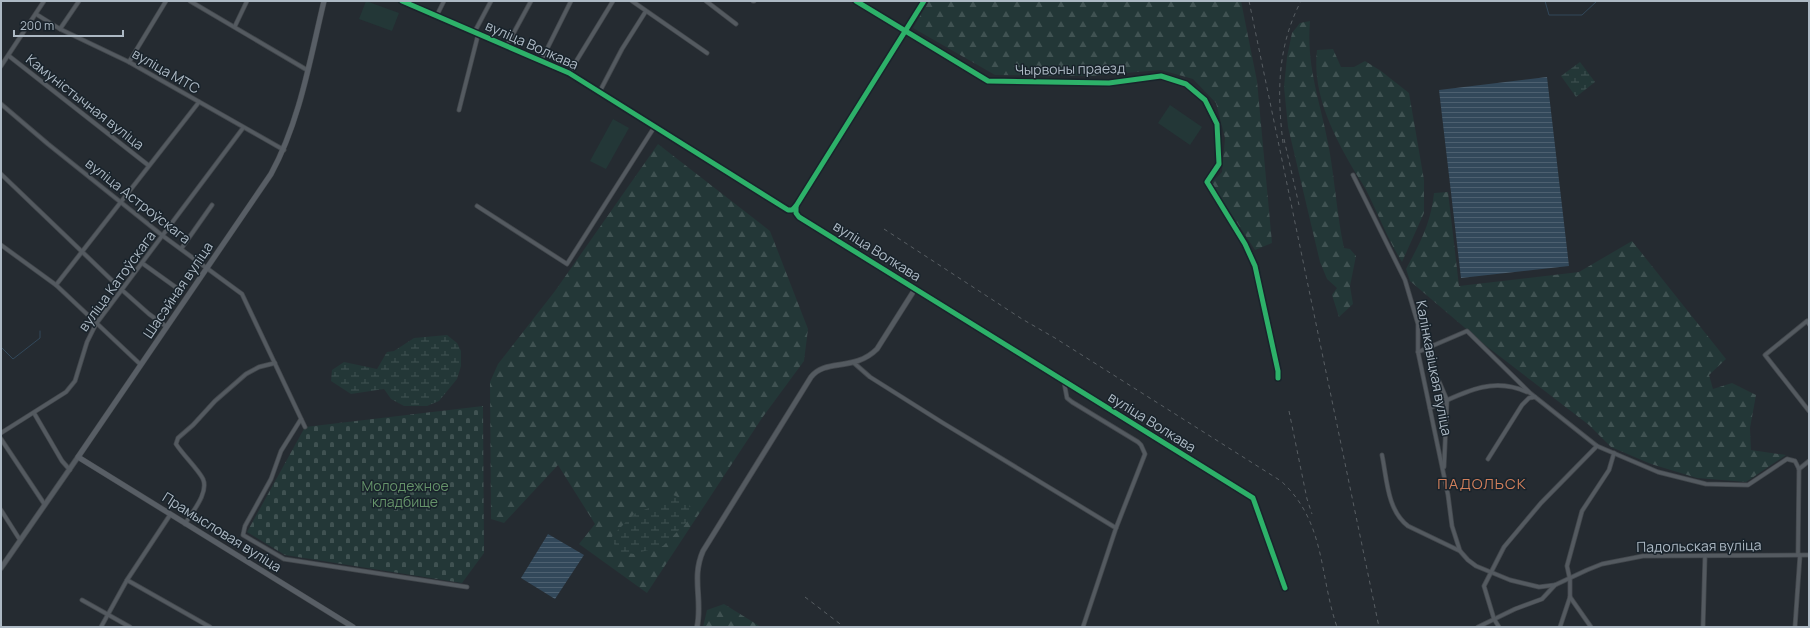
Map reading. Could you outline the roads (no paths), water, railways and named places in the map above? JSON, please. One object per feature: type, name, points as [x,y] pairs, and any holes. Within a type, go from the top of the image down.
[{"type":"main road","name":"Шасэйная вуліца","points":[[78,458],[264,186],[284,150],[297,111],[324,1]]},
{"type":"main road","name":"Прамысловая вуліца","points":[[78,458],[353,627]]},
{"type":"street","points":[[1,66],[44,1]]},
{"type":"street","points":[[60,29],[79,1]]},
{"type":"street","points":[[129,62],[166,1]]},
{"type":"street","points":[[190,1],[235,26],[307,70]]},
{"type":"street","points":[[235,26],[247,1]]},
{"type":"street","name":"вуліца Волкава","points":[[402,1],[436,17],[569,73],[600,91],[782,207],[792,210],[796,206]]},
{"type":"street","points":[[436,17],[444,1]]},
{"type":"street","points":[[459,110],[476,34],[491,1]]},
{"type":"street","points":[[506,47],[531,1]]},
{"type":"street","points":[[541,61],[571,1]]},
{"type":"street","points":[[569,73],[614,1]]},
{"type":"street","points":[[632,1],[707,53]]},
{"type":"street","points":[[706,1],[736,24]]},
{"type":"street","points":[[856,1],[905,31]]},
{"type":"street","points":[[796,206],[924,1]]},
{"type":"street","points":[[600,91],[622,49],[646,11]]},
{"type":"street","name":"вуліца МТС","points":[[36,14],[60,29],[129,62],[284,150]]},
{"type":"street","name":"Чырвоны праезд","points":[[905,31],[988,81],[1109,83],[1161,76],[1186,84],[1196,91],[1210,107],[1218,124],[1219,164],[1207,182],[1245,244],[1255,266],[1278,371],[1278,378]]},
{"type":"street","name":"Камуністычная вуліца","points":[[9,56],[148,165]]},
{"type":"street","points":[[56,285],[148,165],[199,102]]},
{"type":"street","name":"вуліца Астроўскага","points":[[1,104],[48,144],[121,200],[163,236],[242,294],[304,428]]},
{"type":"street","points":[[477,206],[567,264],[655,126]]},
{"type":"street","name":"вуліца Катоўскага","points":[[1,433],[66,392],[76,381],[86,342],[96,324],[243,128]]},
{"type":"street","points":[[1,174],[122,290],[149,314],[167,327]]},
{"type":"street","name":"Калінкавіцкая вуліца","points":[[1353,175],[1405,280],[1418,324],[1418,352],[1444,474],[1452,526],[1460,551]]},
{"type":"street","points":[[181,249],[212,205]]},
{"type":"street","name":"вуліца Волкава","points":[[796,206],[796,213],[799,217],[1253,498],[1285,588]]},
{"type":"street","points":[[1,245],[56,285],[96,324],[142,365]]},
{"type":"street","points":[[142,263],[181,291]]},
{"type":"street","points":[[697,627],[699,613],[696,576],[703,551],[811,377],[817,370],[825,367],[854,363],[870,356],[877,349],[915,289]]},
{"type":"street","points":[[1808,322],[1765,355],[1809,411]]},
{"type":"street","points":[[1418,352],[1467,331],[1530,393],[1597,446],[1658,472],[1706,484],[1748,485],[1787,459],[1796,461],[1799,468],[1799,555],[1795,607],[1796,627]]},
{"type":"street","points":[[1425,349],[1447,400],[1444,474]]},
{"type":"street","points":[[185,524],[202,496],[204,488],[203,479],[176,444],[178,438],[193,425],[215,401],[246,374],[259,367],[275,363]]},
{"type":"street","points":[[854,363],[870,377],[943,423],[1116,528]]},
{"type":"street","points":[[1064,382],[1068,398],[1072,402],[1138,442],[1143,449],[1144,459],[1116,528],[1083,627]]},
{"type":"street","points":[[1430,408],[1472,389],[1495,385],[1514,386],[1530,393]]},
{"type":"street","points":[[1488,459],[1522,405],[1529,398],[1535,397]]},
{"type":"street","points":[[34,413],[62,461],[70,470]]},
{"type":"street","points":[[301,419],[281,451],[271,479],[245,526],[243,534],[284,559],[467,587]]},
{"type":"street","points":[[1,439],[45,505]]},
{"type":"street","points":[[1499,627],[1494,619],[1484,586],[1504,547],[1536,508],[1597,446]]},
{"type":"street","points":[[1560,627],[1570,597],[1570,580],[1567,566],[1582,511],[1609,470],[1614,453]]},
{"type":"street","points":[[1382,455],[1392,504],[1402,521],[1408,526],[1460,551],[1468,560],[1492,573],[1510,580],[1539,587],[1555,585]]},
{"type":"street","name":"Шасэйная вуліца","points":[[1,568],[78,458]]},
{"type":"street","points":[[1799,468],[1809,461]]},
{"type":"street","points":[[1,510],[2,515],[20,540]]},
{"type":"street","points":[[101,627],[127,580],[170,514]]},
{"type":"street","name":"Падольская вуліца","points":[[1494,619],[1542,599],[1555,585],[1570,580],[1602,564],[1627,558],[1643,556],[1809,555]]},
{"type":"street","points":[[1703,627],[1705,556]]},
{"type":"street","points":[[127,580],[210,627]]},
{"type":"street","points":[[1570,597],[1591,627]]},
{"type":"street","points":[[82,600],[130,627]]},
{"type":"street","points":[[1478,627],[1494,619]]},
{"type":"water","points":[[1547,77],[1569,266],[1461,278],[1439,90]]},
{"type":"water","points":[[548,534],[584,555],[555,599],[521,578]]},
{"type":"waterway","points":[[1545,1],[1549,15],[1582,15],[1597,1]]},
{"type":"waterway","points":[[1,347],[13,359],[40,338],[40,331]]},
{"type":"railway","points":[[1249,1],[1379,627]]},
{"type":"railway","points":[[1283,143],[1280,106],[1283,53],[1293,18],[1301,1]]},
{"type":"railway","points":[[1284,139],[1299,205]]},
{"type":"railway","points":[[884,229],[1022,319],[1055,338],[1281,481],[1296,497],[1314,532],[1337,627]]},
{"type":"railway","points":[[1289,411],[1307,499],[1312,514]]},
{"type":"railway","points":[[805,597],[844,627]]},
{"type":"district","name":"ПАДОЛЬСК","points":[[1482,484]]},
{"type":"park label","name":"Молодежное кладбище","points":[[405,494]]}]
